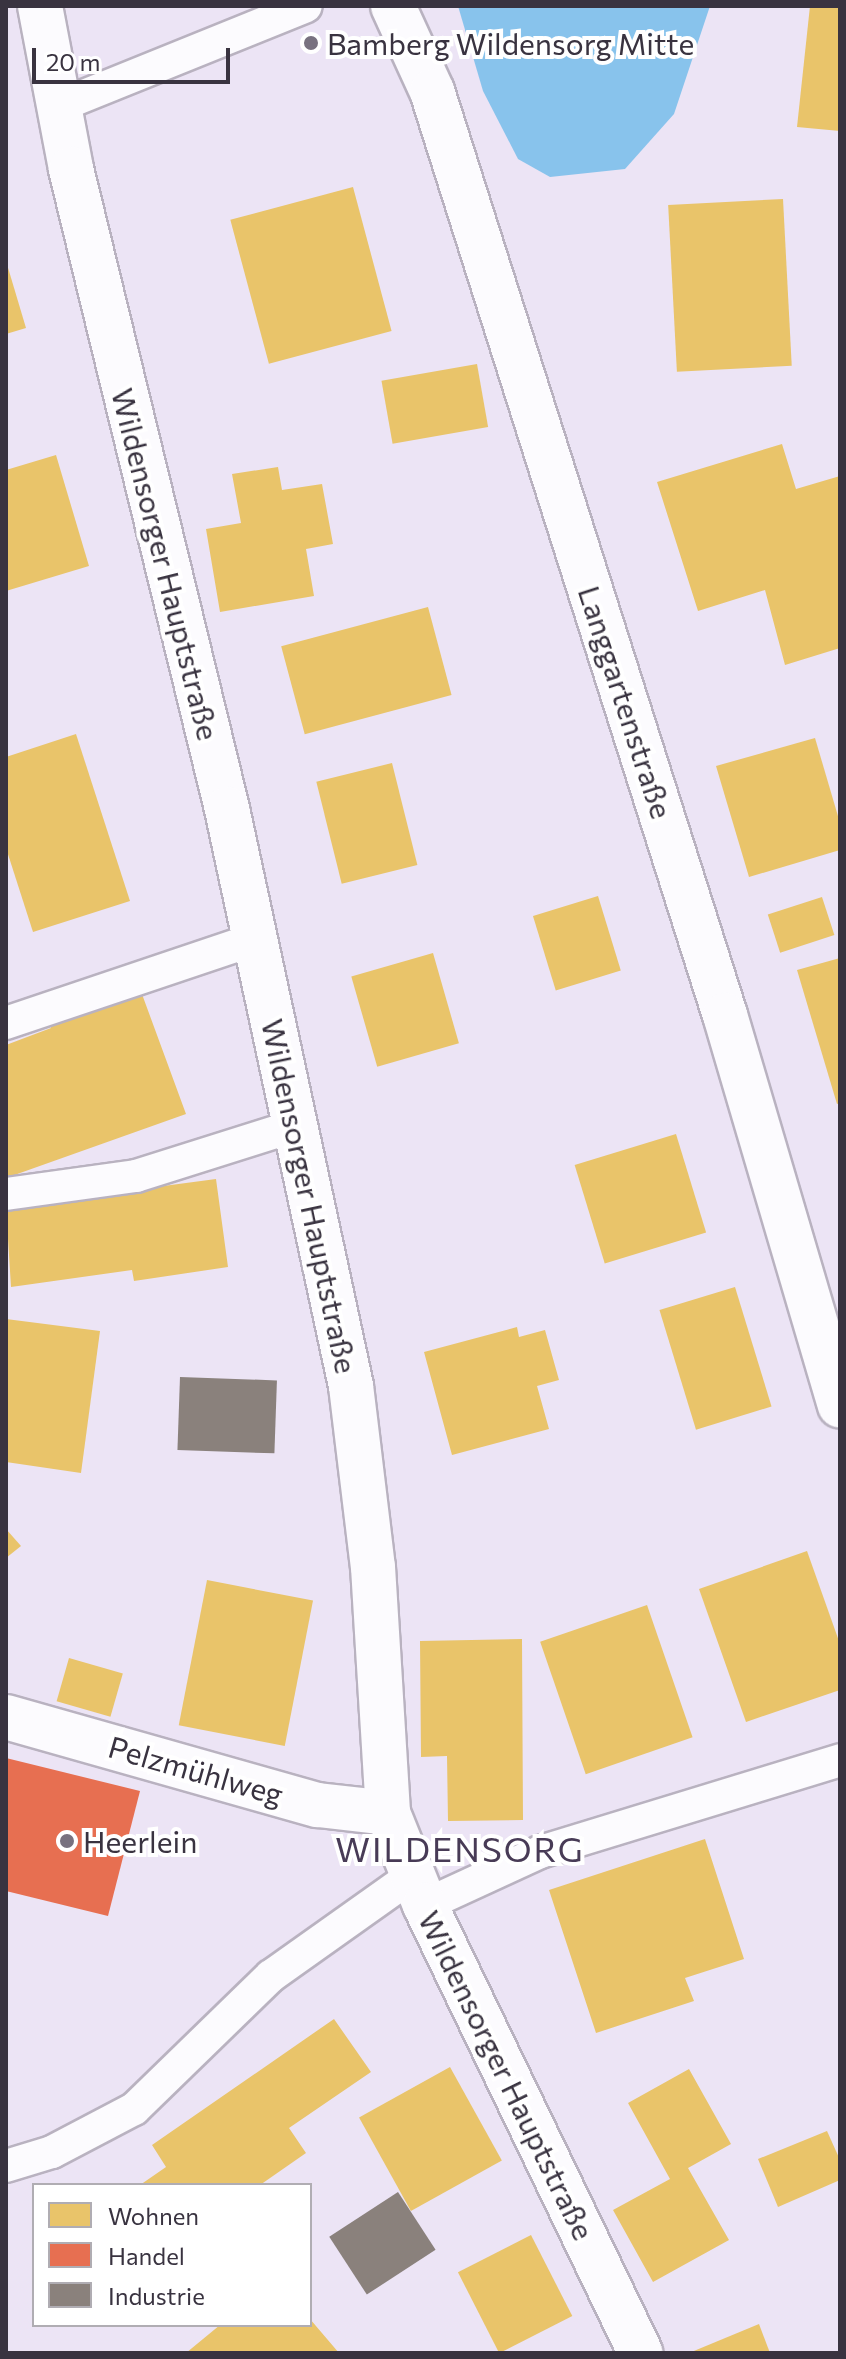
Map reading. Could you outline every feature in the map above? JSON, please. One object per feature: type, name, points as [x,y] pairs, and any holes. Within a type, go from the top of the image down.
[{"type":"street","name":"Wildensorger Hauptstraße","points":[[40,6],[77,198],[227,809],[351,1386],[373,1567],[388,1813],[419,1890],[641,2353]]},
{"type":"street","name":"Langgartenstraße","points":[[393,6],[432,91],[725,1015],[840,1405]]},
{"type":"street","name":"Pelzmühlweg","points":[[6,1717],[318,1805],[388,1813]]},
{"type":"lane","points":[[59,106],[306,6]]},
{"type":"lane","points":[[6,1023],[255,939]]},
{"type":"lane","points":[[6,1194],[136,1176],[295,1126]]},
{"type":"lane","points":[[6,2166],[52,2152],[134,2109],[271,1976],[419,1890],[840,1760]]},
{"type":"water","points":[[458,6],[710,6],[674,114],[625,169],[550,177],[518,159],[483,91]]},
{"type":"building: Wohnen","points":[[810,6],[840,6],[840,131],[797,127]]},
{"type":"building: Wohnen","points":[[353,187],[392,331],[269,364],[230,220]]},
{"type":"building: Wohnen","points":[[783,199],[792,366],[677,372],[668,205]]},
{"type":"building: Wohnen","points":[[6,261],[26,328],[6,334]]},
{"type":"building: Wohnen","points":[[477,364],[488,427],[393,444],[381,381]]},
{"type":"building: Wohnen","points":[[782,444],[796,489],[840,476],[840,648],[785,665],[765,590],[698,611],[657,482]]},
{"type":"building: Wohnen","points":[[56,455],[89,566],[6,591],[6,470]]},
{"type":"building: Wohnen","points":[[278,467],[282,490],[322,484],[333,544],[306,549],[314,596],[220,612],[206,529],[241,523],[232,474]]},
{"type":"building: Wohnen","points":[[428,607],[452,695],[305,734],[281,646]]},
{"type":"building: Wohnen","points":[[76,734],[130,901],[33,932],[6,848],[6,757]]},
{"type":"building: Wohnen","points":[[815,738],[840,823],[840,850],[749,877],[716,766]]},
{"type":"building: Wohnen","points":[[392,763],[417,865],[342,884],[316,782]]},
{"type":"building: Wohnen","points":[[598,896],[621,971],[556,990],[533,916]]},
{"type":"building: Wohnen","points":[[822,897],[834,935],[780,953],[768,915]]},
{"type":"building: Wohnen","points":[[433,953],[459,1043],[377,1067],[351,976]]},
{"type":"building: Wohnen","points":[[840,958],[840,1103],[837,1104],[797,970]]},
{"type":"building: Wohnen","points":[[139,986],[186,1114],[6,1178],[6,1045],[51,1028],[48,1020]]},
{"type":"building: Wohnen","points":[[676,1134],[706,1232],[605,1263],[575,1165]]},
{"type":"building: Wohnen","points":[[216,1179],[228,1267],[134,1281],[132,1270],[11,1287],[6,1207]]},
{"type":"building: Wohnen","points":[[735,1287],[772,1407],[696,1430],[659,1310]]},
{"type":"building: Wohnen","points":[[6,1319],[100,1331],[81,1473],[6,1462]]},
{"type":"building: Wohnen","points":[[517,1327],[519,1337],[545,1330],[559,1380],[537,1386],[549,1429],[452,1455],[424,1352]]},
{"type":"building: Wohnen","points":[[6,1529],[21,1546],[6,1558]]},
{"type":"building: Wohnen","points":[[807,1551],[840,1644],[840,1690],[746,1722],[699,1589]]},
{"type":"building: Wohnen","points":[[207,1580],[313,1601],[285,1746],[179,1725]]},
{"type":"building: Wohnen","points":[[647,1605],[693,1737],[586,1774],[540,1642]]},
{"type":"building: Wohnen","points":[[522,1639],[523,1820],[448,1821],[447,1756],[421,1757],[420,1641]]},
{"type":"building: Wohnen","points":[[69,1658],[123,1673],[110,1717],[57,1701]]},
{"type":"building: Wohnen","points":[[705,1839],[744,1959],[685,1978],[694,2001],[596,2033],[549,1890]]},
{"type":"building: Wohnen","points":[[334,2019],[371,2072],[289,2128],[306,2153],[263,2183],[143,2183],[166,2167],[152,2145]]},
{"type":"building: Wohnen","points":[[450,2067],[502,2161],[411,2211],[359,2117]]},
{"type":"building: Wohnen","points":[[689,2069],[731,2144],[688,2168],[729,2240],[653,2282],[613,2210],[670,2179],[628,2103]]},
{"type":"building: Wohnen","points":[[827,2131],[840,2160],[840,2180],[778,2207],[758,2159]]},
{"type":"building: Wohnen","points":[[531,2235],[572,2316],[499,2353],[458,2272]]},
{"type":"building: Wohnen","points":[[312,2321],[339,2353],[186,2353],[218,2327],[312,2327]]},
{"type":"building: Wohnen","points":[[759,2324],[770,2353],[689,2353]]},
{"type":"building: Handel","name":"Heerlein","points":[[6,1758],[140,1791],[108,1916],[6,1891]]},
{"type":"building: Industrie","points":[[180,1377],[277,1380],[274,1453],[177,1450]]},
{"type":"building: Industrie","points":[[398,2192],[436,2250],[367,2295],[329,2237]]},
{"type":"place","name":"Bamberg Wildensorg Mitte","points":[[311,43]]},
{"type":"place","name":"Heerlein","points":[[67,1841]]},
{"type":"district","name":"WILDENSORG","points":[[460,1849]]}]
